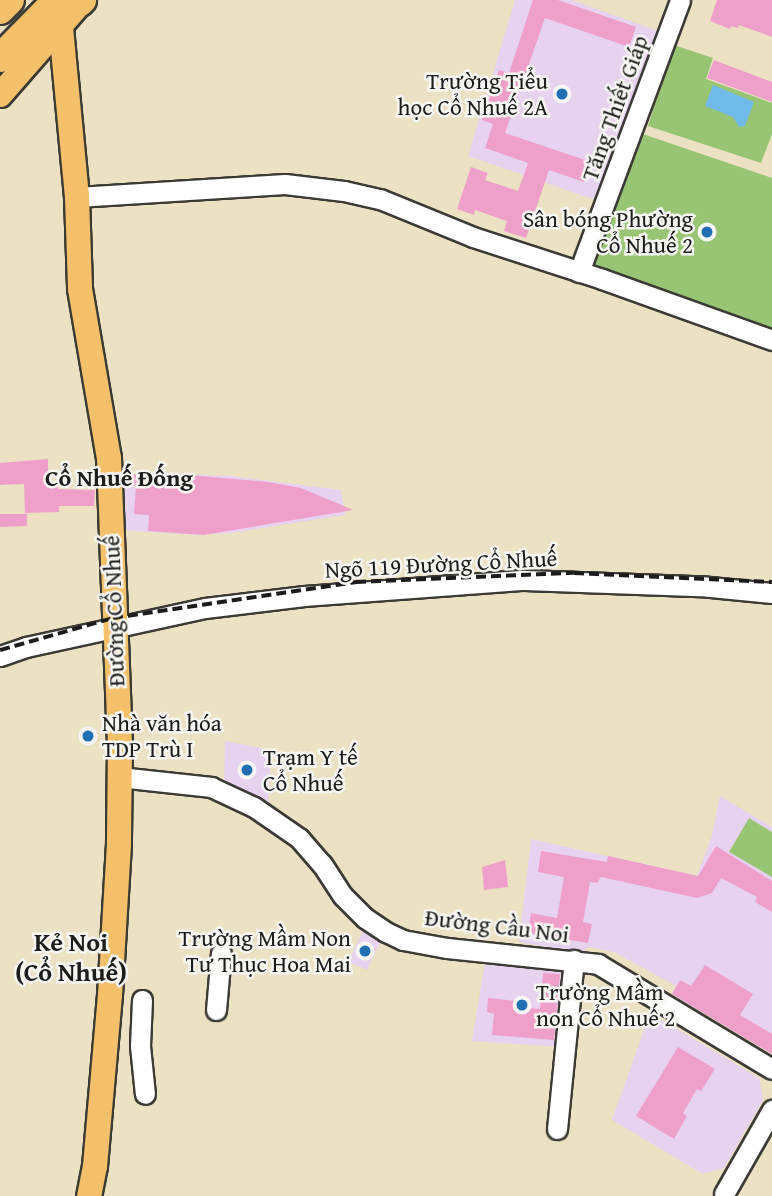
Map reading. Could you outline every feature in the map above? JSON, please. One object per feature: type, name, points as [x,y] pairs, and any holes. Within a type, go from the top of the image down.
[{"type":"highway","points":[[0,10],[10,0]]},
{"type":"highway","points":[[0,58],[72,5]]},
{"type":"main road","points":[[0,71],[72,5]]},
{"type":"main road","points":[[0,95],[72,5]]},
{"type":"main road","name":"Đường Cổ Nhuế","points":[[72,5],[79,289],[109,458],[119,777],[119,844],[110,995],[95,1166],[89,1196]]},
{"type":"street","name":"Tăng Thiết Giáp","points":[[579,272],[680,0]]},
{"type":"street","points":[[77,197],[285,184],[380,198],[473,237],[772,340]]},
{"type":"street","name":"Ngõ 119 Đường Cổ Nhuế","points":[[0,656],[26,647],[205,608],[304,596],[573,577],[772,593]]},
{"type":"street","name":"Đường Cầu Noi","points":[[119,777],[211,787],[254,807],[299,838],[322,864],[343,896],[365,918],[403,940],[446,948],[598,964],[772,1069]]},
{"type":"street","points":[[216,1010],[221,953]]},
{"type":"street","points":[[557,1129],[574,960]]},
{"type":"street","points":[[142,1000],[140,1046],[145,1094]]},
{"type":"street","points":[[724,1194],[772,1110]]},
{"type":"shaded area","name":"Trường Tiểu học Cổ Nhuế 2A","points":[[515,0],[572,0],[658,31],[601,202],[468,156]]},
{"type":"shaded area","points":[[162,473],[231,476],[341,490],[345,515],[230,533],[197,535],[120,530],[120,486],[160,489]]},
{"type":"shaded area","name":"Trạm Y tế Cổ Nhuế","points":[[225,741],[271,750],[268,811],[224,789]]},
{"type":"shaded area","points":[[720,796],[772,827],[772,1054],[672,994],[676,986],[614,952],[588,947],[582,953],[519,942],[531,839],[697,876],[712,835]]},
{"type":"shaded area","name":"Trường Mầm Non Tư Thục Hoa Mai","points":[[363,931],[382,939],[367,970],[348,962]]},
{"type":"shaded area","name":"Trường Mầm non Cổ Nhuế 2","points":[[485,961],[569,969],[562,1047],[472,1041]]},
{"type":"shaded area","points":[[650,1013],[759,1078],[763,1100],[724,1168],[703,1174],[612,1120]]},
{"type":"green space","points":[[674,45],[713,58],[706,79],[772,103],[772,134],[761,163],[648,126]]},
{"type":"green space","name":"Sân bóng Phường Cổ Nhuế 2","points":[[640,133],[772,178],[772,333],[592,269]]},
{"type":"green space","points":[[749,818],[772,832],[772,877],[729,852]]},
{"type":"water","points":[[713,85],[754,102],[745,126],[739,127],[733,117],[705,106]]},
{"type":"building","points":[[533,0],[558,0],[636,27],[629,47],[545,18],[505,133],[591,162],[584,182],[549,170],[526,238],[504,231],[507,221],[475,210],[474,215],[457,209],[471,167],[488,173],[485,180],[518,191],[528,163],[485,148],[493,124],[482,120],[499,70],[509,73]]},
{"type":"building","points":[[717,0],[772,0],[772,37],[739,25],[738,28],[731,26],[730,29],[710,21]]},
{"type":"building","points":[[714,60],[772,82],[772,102],[707,78]]},
{"type":"building","points":[[48,459],[48,483],[58,483],[58,489],[95,490],[94,506],[59,506],[59,512],[25,513],[24,484],[0,485],[0,463]]},
{"type":"building","points":[[167,473],[268,482],[301,488],[353,510],[204,535],[148,531],[149,515],[134,514],[136,486],[128,486],[129,474],[167,476]]},
{"type":"building","points":[[0,514],[27,514],[27,526],[0,527]]},
{"type":"building","points":[[716,846],[772,881],[772,912],[755,902],[757,897],[721,878],[712,893],[697,898],[601,877],[597,883],[590,882],[583,922],[592,924],[588,943],[528,933],[531,913],[557,918],[564,877],[538,872],[541,851],[607,862],[608,856],[698,876]]},
{"type":"building","points":[[505,860],[508,887],[484,890],[482,867]]},
{"type":"building","points":[[705,965],[753,994],[740,1015],[772,1034],[772,1054],[672,994],[680,980],[691,986]]},
{"type":"building","points":[[543,973],[560,974],[554,1040],[492,1035],[494,1014],[487,1012],[488,998],[516,1001],[515,1007],[540,1009]]},
{"type":"building","points":[[678,1047],[715,1069],[701,1091],[697,1089],[683,1113],[687,1116],[674,1139],[636,1116]]},
{"type":"railway","points":[[0,650],[113,618],[356,582],[574,573],[772,582]]},
{"type":"place","name":"Trường Tiểu học Cổ Nhuế 2A","points":[[562,94]]},
{"type":"place","name":"Sân bóng Phường Cổ Nhuế 2","points":[[707,232]]},
{"type":"place","name":"Nhà văn hóa TDP Trù I","points":[[88,736]]},
{"type":"place","name":"Trạm Y tế Cổ Nhuế","points":[[247,770]]},
{"type":"place","name":"Trường Mầm Non Tư Thục Hoa Mai","points":[[365,951]]},
{"type":"place","name":"Trường Mầm non Cổ Nhuế 2","points":[[522,1005]]},
{"type":"district","name":"Cổ Nhuế Đống","points":[[119,478]]},
{"type":"district","name":"Kẻ Noi (Cổ Nhuế)","points":[[71,957]]}]
